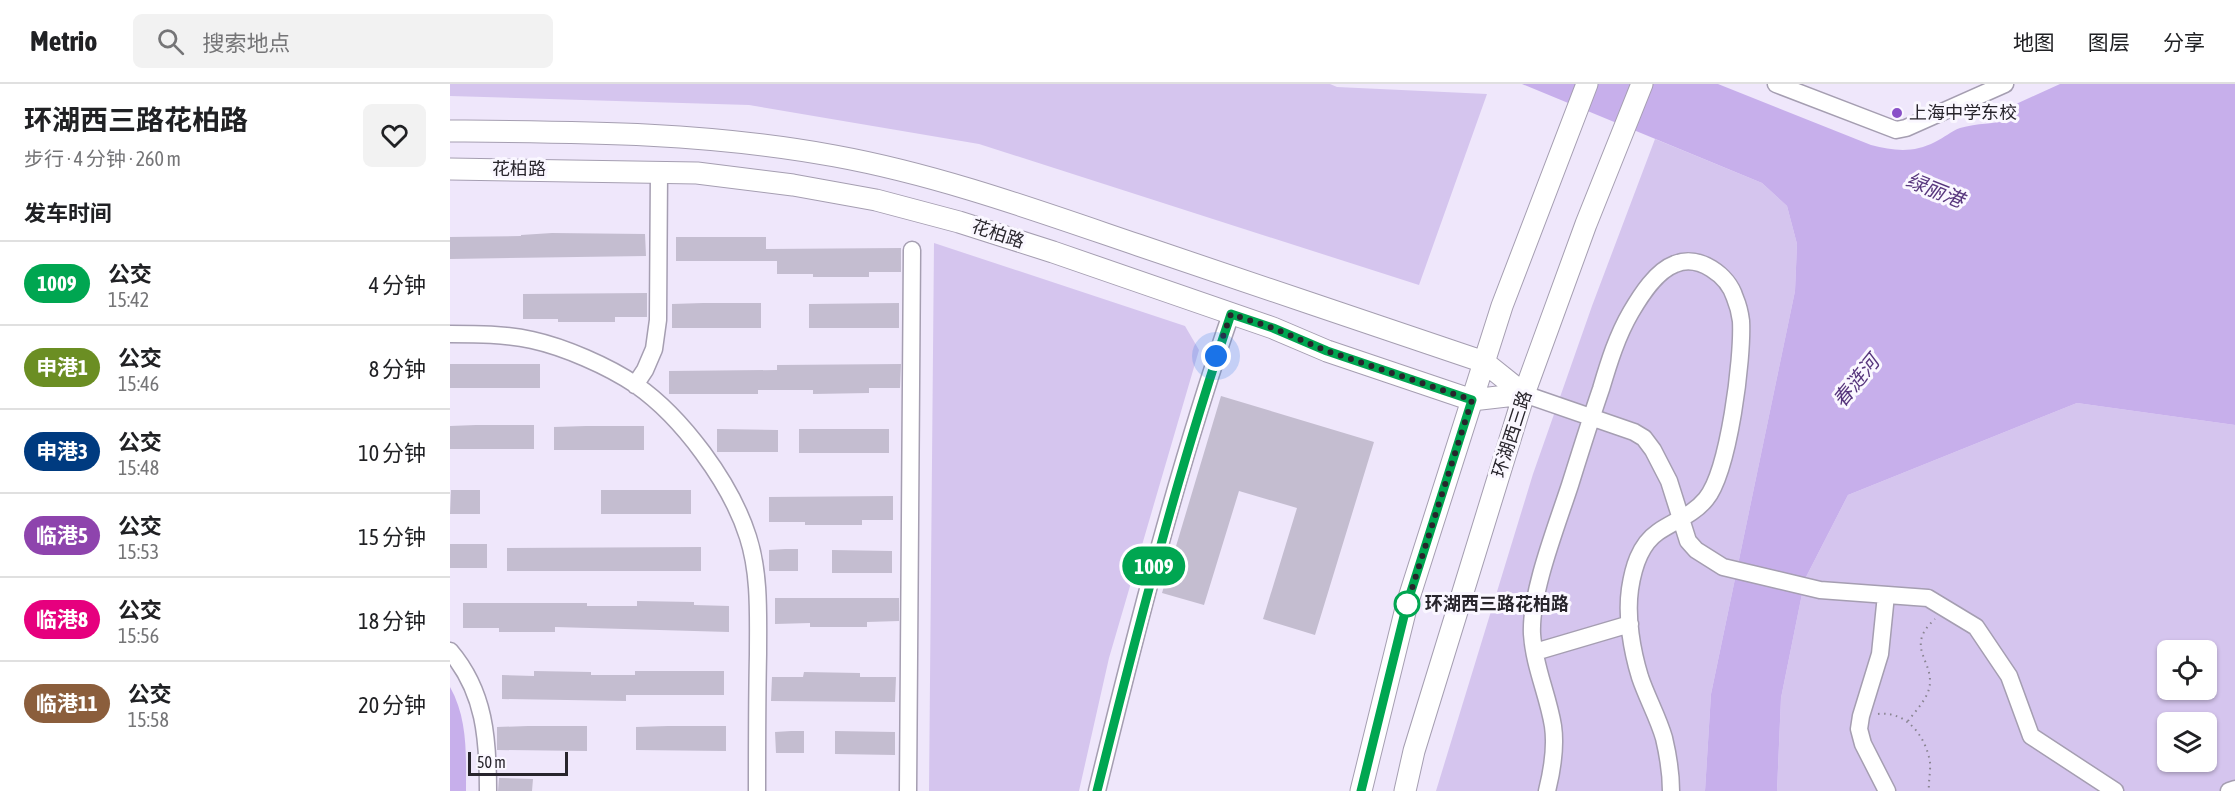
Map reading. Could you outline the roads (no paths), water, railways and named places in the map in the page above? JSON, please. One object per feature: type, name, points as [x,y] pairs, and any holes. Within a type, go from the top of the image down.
[{"type":"main road","points":[[1361,791],[1407,604],[1484,362],[1502,306],[1587,84]]},
{"type":"main road","name":"环湖西三路","points":[[1405,791],[1414,751],[1524,394],[1620,136],[1642,84]]},
{"type":"main road","name":"花柏路","points":[[450,131],[609,132],[702,138],[836,156],[903,171],[990,195],[1484,362],[1524,394]]},
{"type":"main road","name":"花柏路","points":[[450,169],[697,172],[876,200],[970,225],[1273,328],[1327,351],[1472,400],[1524,394]]},
{"type":"street","points":[[1776,84],[1896,130],[1906,128],[2005,84]]},
{"type":"street","points":[[635,385],[645,370],[654,349],[658,320],[660,171]]},
{"type":"street","points":[[908,791],[912,250]]},
{"type":"street","points":[[1547,791],[1553,757],[1553,728],[1539,674],[1532,632],[1535,600],[1614,347],[1632,311],[1655,278],[1675,263],[1690,262],[1706,265],[1723,277],[1734,294],[1741,318],[1740,366],[1719,478],[1707,498],[1696,510],[1655,534],[1644,547],[1635,564],[1630,592],[1630,624],[1639,675],[1663,736],[1671,791]]},
{"type":"street","points":[[1097,791],[1134,642],[1174,496],[1231,314]]},
{"type":"street","points":[[450,334],[507,335],[534,340],[578,356],[635,385],[682,428],[709,460],[731,498],[748,537],[756,573],[758,612],[757,791]]},
{"type":"street","points":[[1524,394],[1644,438],[1669,480],[1688,542],[1696,550],[1723,567],[1820,590],[1928,598],[1976,627],[2009,676],[2031,736],[2115,791]]},
{"type":"street","points":[[1886,595],[1880,654],[1859,729],[1863,744],[1887,791]]},
{"type":"street","points":[[1535,652],[1630,624]]},
{"type":"street","points":[[450,651],[461,664],[481,705],[487,733],[488,791]]},
{"type":"street","points":[[2229,791],[2235,789]]},
{"type":"water","points":[[1522,84],[1718,84],[1871,145],[1904,150],[1927,146],[1960,128],[2011,120],[2016,104],[2060,84],[2235,84],[2235,425],[2077,403],[1848,495],[1805,579],[1781,698],[1777,791],[1705,791],[1711,694],[1795,291],[1797,244],[1787,206],[1762,183]]},
{"type":"water","points":[[450,687],[463,724],[466,791],[450,791]]},
{"type":"place","name":"上海中学东校","points":[[1897,113]]},
{"type":"place","name":"环湖西三路花柏路","points":[[1407,604]]},
{"type":"water label","name":"绿丽港","points":[[1935,190]]},
{"type":"water label","name":"春涟河","points":[[1856,381]]}]
